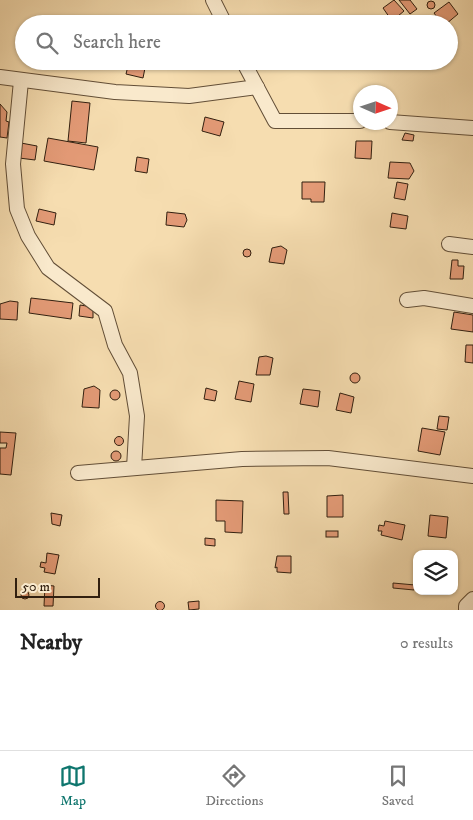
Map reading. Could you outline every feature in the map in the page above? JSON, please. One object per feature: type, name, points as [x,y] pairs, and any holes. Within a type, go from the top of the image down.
[{"type":"street","points":[[213,0],[220,15]]},
{"type":"street","points":[[248,70],[275,121],[353,121]]},
{"type":"street","points":[[0,77],[115,92],[189,96],[257,88]]},
{"type":"street","points":[[21,80],[13,164],[17,209],[28,236],[48,268],[105,311],[115,345],[130,373],[137,416],[134,468]]},
{"type":"street","points":[[398,123],[473,128]]},
{"type":"street","points":[[449,244],[473,247]]},
{"type":"street","points":[[407,300],[424,298],[473,306]]},
{"type":"street","points":[[78,473],[242,459],[328,458],[473,476]]},
{"type":"street","points":[[466,610],[466,606],[473,598]]},
{"type":"building","points":[[394,0],[404,11],[399,15],[388,15],[383,8]]},
{"type":"building","points":[[399,0],[410,0],[417,9],[410,14]]},
{"type":"building","points":[[431,1],[435,5],[431,9],[427,5]]},
{"type":"building","points":[[449,2],[458,14],[435,15],[434,13]]},
{"type":"building","points":[[127,70],[145,70],[143,78],[126,74]]},
{"type":"building","points":[[72,101],[90,103],[86,143],[68,141]]},
{"type":"building","points":[[0,104],[7,112],[6,121],[9,122],[7,138],[0,137]]},
{"type":"building","points":[[205,117],[224,122],[220,136],[202,131]]},
{"type":"building","points":[[405,133],[414,135],[413,141],[402,140]]},
{"type":"building","points":[[48,138],[98,147],[94,170],[44,161]]},
{"type":"building","points":[[356,141],[372,141],[371,159],[355,158]]},
{"type":"building","points":[[21,143],[37,146],[35,160],[19,158]]},
{"type":"building","points":[[137,157],[149,159],[147,173],[135,171]]},
{"type":"building","points":[[390,162],[410,163],[414,171],[409,179],[388,178]]},
{"type":"building","points":[[302,182],[325,182],[324,202],[311,202],[311,199],[302,199]]},
{"type":"building","points":[[397,182],[408,184],[405,200],[394,198]]},
{"type":"building","points":[[39,209],[56,213],[54,225],[36,221]]},
{"type":"building","points":[[167,212],[185,214],[187,220],[184,227],[166,225]]},
{"type":"building","points":[[392,213],[408,216],[406,229],[390,227]]},
{"type":"building","points":[[281,246],[287,250],[284,264],[269,262],[272,248]]},
{"type":"building","points":[[247,249],[251,253],[247,257],[243,253]]},
{"type":"building","points":[[452,260],[458,260],[458,266],[464,266],[463,279],[450,279]]},
{"type":"building","points":[[31,298],[73,303],[71,319],[29,313]]},
{"type":"building","points":[[10,301],[18,302],[17,320],[0,319],[0,304]]},
{"type":"building","points":[[80,305],[93,307],[93,318],[79,316]]},
{"type":"building","points":[[454,312],[473,315],[473,332],[451,329]]},
{"type":"building","points":[[466,345],[473,345],[473,363],[465,362]]},
{"type":"building","points":[[259,357],[273,358],[270,375],[256,375]]},
{"type":"building","points":[[353,373],[357,373],[360,378],[357,383],[353,383],[350,380],[350,376]]},
{"type":"building","points":[[239,381],[254,384],[251,402],[235,399]]},
{"type":"building","points":[[94,386],[100,390],[99,408],[82,407],[84,389]]},
{"type":"building","points":[[206,388],[217,391],[215,401],[204,399]]},
{"type":"building","points":[[303,389],[320,391],[318,407],[300,404]]},
{"type":"building","points":[[115,390],[120,395],[115,400],[110,395]]},
{"type":"building","points":[[340,393],[354,397],[351,413],[336,410]]},
{"type":"building","points":[[439,416],[449,417],[447,430],[437,429]]},
{"type":"building","points":[[422,428],[445,432],[440,455],[418,451]]},
{"type":"building","points":[[0,432],[16,433],[11,475],[0,474],[0,448],[6,448],[7,443],[0,443]]},
{"type":"building","points":[[119,436],[124,441],[119,446],[114,441]]},
{"type":"building","points":[[114,451],[118,451],[121,456],[120,460],[114,461],[111,458],[111,454]]},
{"type":"building","points":[[283,492],[288,492],[289,514],[284,514]]},
{"type":"building","points":[[343,495],[343,517],[327,517],[327,496]]},
{"type":"building","points":[[216,500],[243,501],[242,533],[225,532],[225,521],[216,521]]},
{"type":"building","points":[[51,513],[62,515],[60,526],[52,524]]},
{"type":"building","points":[[430,515],[448,517],[446,538],[428,536]]},
{"type":"building","points":[[385,521],[405,525],[402,540],[381,535],[382,531],[378,531],[379,525],[384,526]]},
{"type":"building","points":[[326,531],[338,531],[338,537],[326,537]]},
{"type":"building","points":[[205,538],[215,539],[215,546],[205,545]]},
{"type":"building","points":[[47,553],[59,555],[55,574],[44,572],[45,568],[40,567],[41,562],[46,563]]},
{"type":"building","points":[[277,556],[291,556],[291,573],[277,572],[277,567],[275,568]]},
{"type":"building","points":[[393,583],[413,585],[413,590],[393,588]]},
{"type":"building","points":[[45,585],[54,586],[53,606],[44,606]]},
{"type":"building","points":[[25,591],[29,595],[25,599],[21,595]]},
{"type":"building","points":[[160,601],[165,606],[162,610],[158,610],[155,606]]},
{"type":"building","points":[[199,601],[199,609],[189,610],[188,602]]}]
